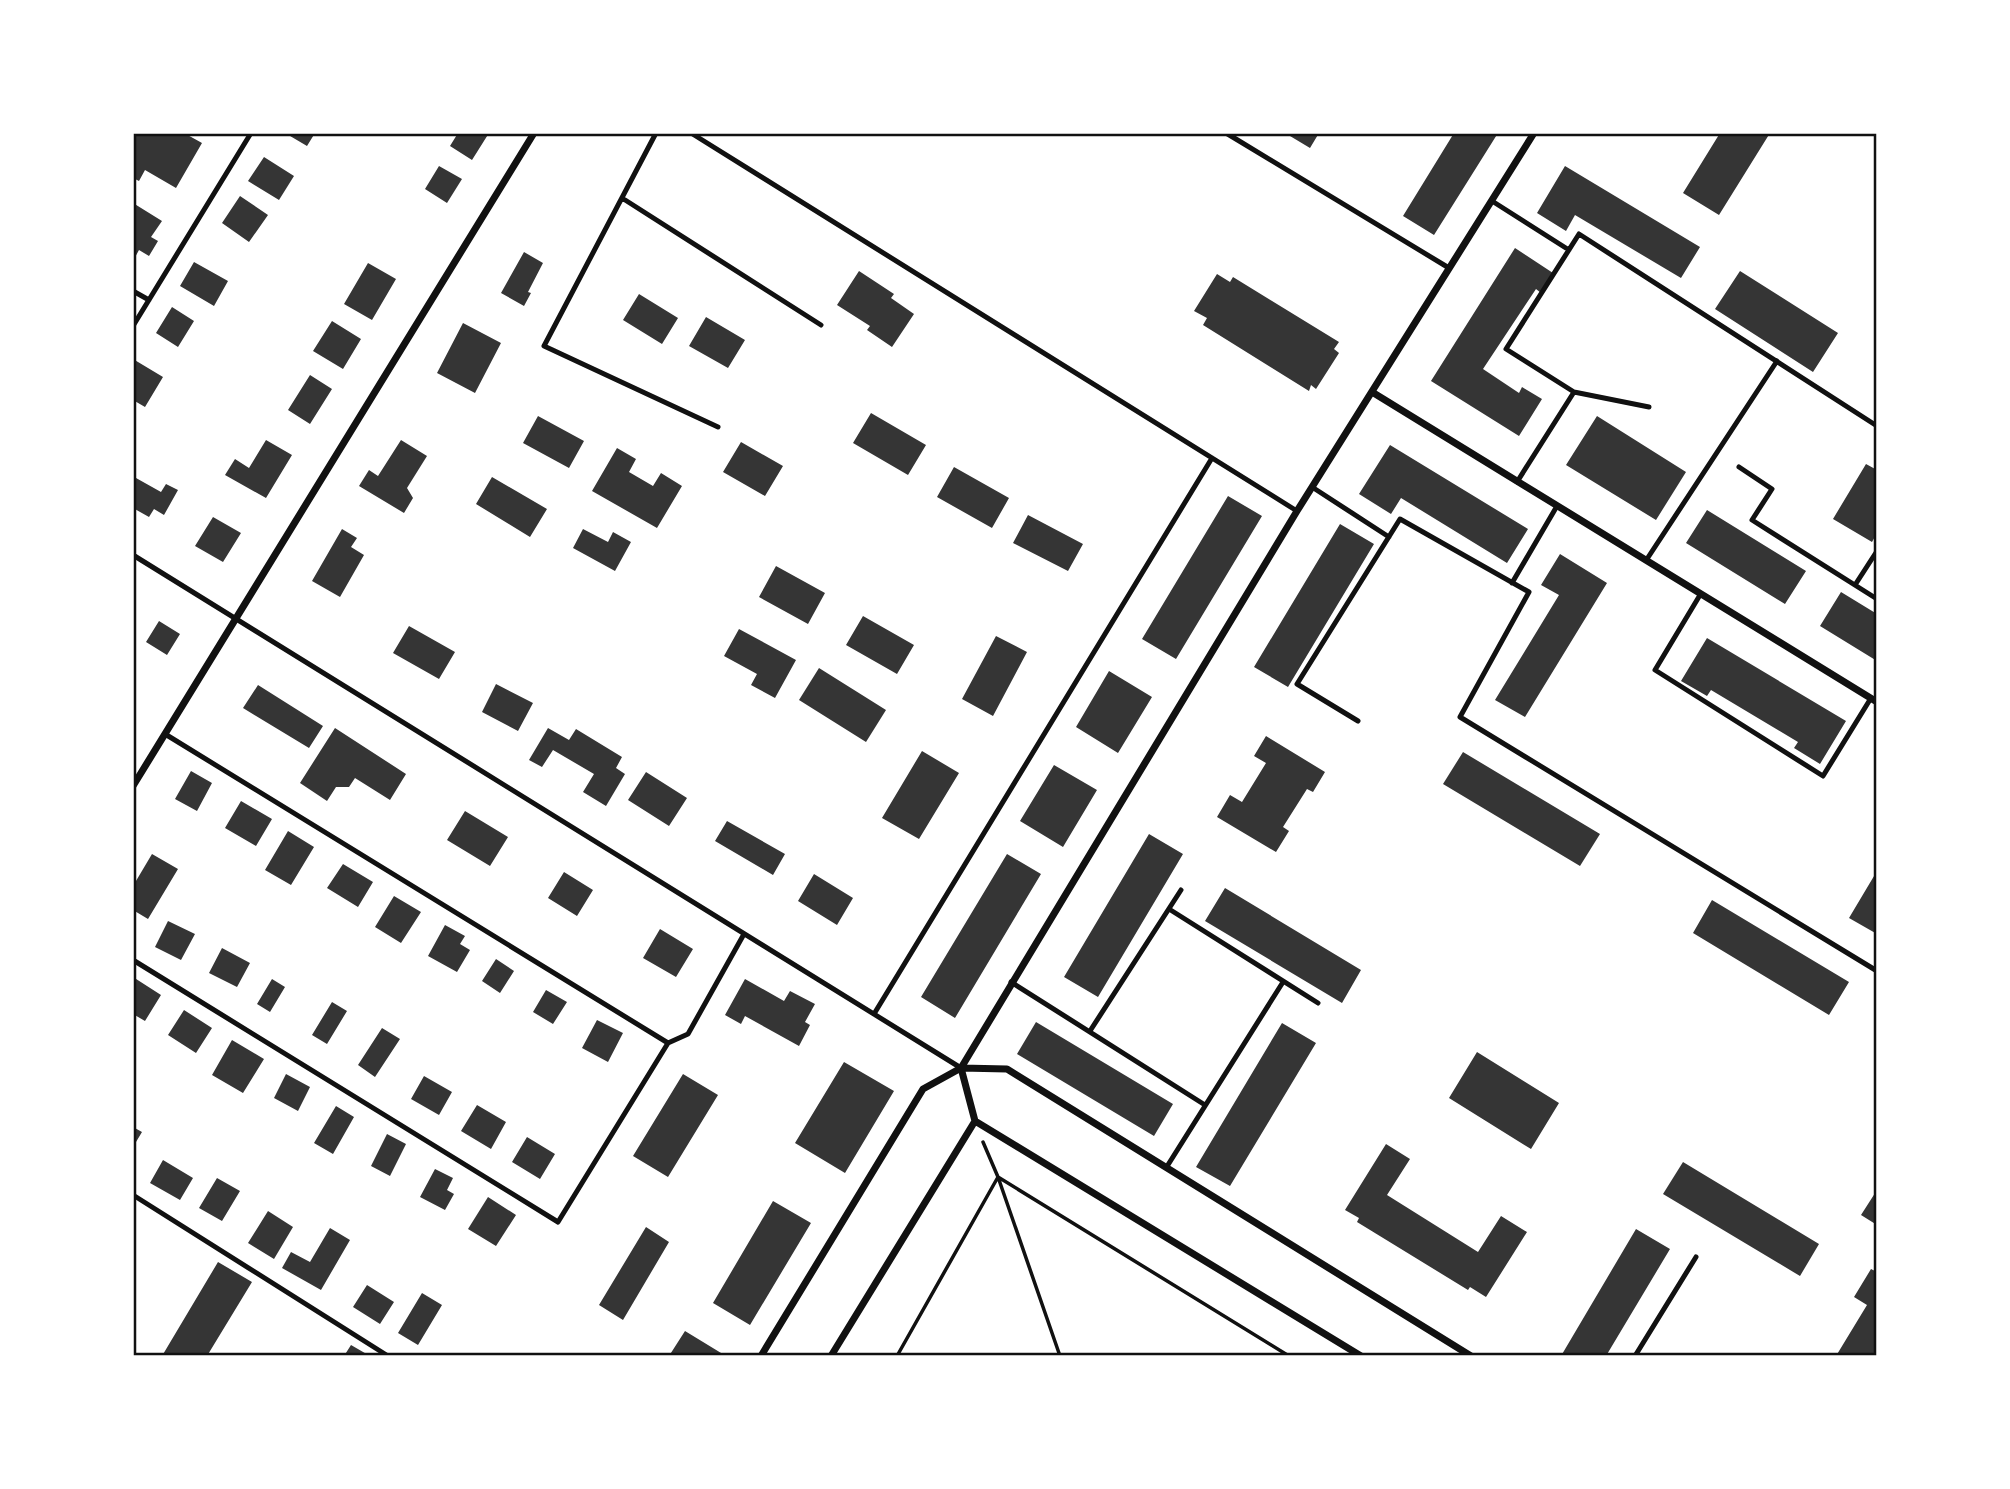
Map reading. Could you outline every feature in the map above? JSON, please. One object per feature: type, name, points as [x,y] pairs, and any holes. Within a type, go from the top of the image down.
[{"type":"street","points":[[133,786],[534,133]]},
{"type":"street","points":[[1361,1356],[975,1121],[961,1068],[1297,511],[1534,133]]},
{"type":"street","points":[[1372,392],[1874,700]]},
{"type":"street","points":[[761,1356],[922,1089],[961,1068],[1007,1069],[1471,1356]]},
{"type":"street","points":[[831,1356],[975,1121]]},
{"type":"lane","points":[[133,326],[250,133]]},
{"type":"lane","points":[[656,133],[544,346],[718,427]]},
{"type":"lane","points":[[691,133],[1297,511]]},
{"type":"lane","points":[[1226,133],[1449,268]]},
{"type":"lane","points":[[622,198],[821,325]]},
{"type":"lane","points":[[1492,201],[1569,250]]},
{"type":"lane","points":[[1649,407],[1574,392],[1506,349],[1579,234],[1877,426]]},
{"type":"lane","points":[[133,291],[149,300]]},
{"type":"lane","points":[[1647,559],[1777,361]]},
{"type":"lane","points":[[1517,482],[1574,392]]},
{"type":"lane","points":[[874,1014],[1212,458]]},
{"type":"lane","points":[[1739,467],[1772,489],[1752,520],[1877,599]]},
{"type":"lane","points":[[1312,487],[1389,537]]},
{"type":"lane","points":[[1512,583],[1557,506]]},
{"type":"lane","points":[[1358,720],[1297,684],[1400,519],[1529,592],[1460,717],[1877,970]]},
{"type":"lane","points":[[1855,586],[1877,551]]},
{"type":"lane","points":[[133,555],[961,1068]]},
{"type":"lane","points":[[1700,595],[1655,670],[1823,776],[1874,700]]},
{"type":"lane","points":[[165,734],[668,1043]]},
{"type":"lane","points":[[1090,1031],[1181,890]]},
{"type":"lane","points":[[1169,909],[1318,1003]]},
{"type":"lane","points":[[133,960],[558,1222],[668,1043],[688,1034],[744,934]]},
{"type":"lane","points":[[1011,982],[1205,1105]]},
{"type":"lane","points":[[1166,1168],[1283,982]]},
{"type":"lane","points":[[133,1195],[388,1356]]},
{"type":"lane","points":[[1635,1356],[1696,1257]]},
{"type":"path","points":[[975,1121],[998,1177],[1060,1356]]},
{"type":"path","points":[[897,1356],[998,1177]]},
{"type":"path","points":[[998,1177],[1289,1356]]},
{"type":"building","points":[[133,133],[184,133],[202,143],[176,188],[145,170],[139,181],[133,178]]},
{"type":"building","points":[[285,133],[315,133],[307,146]]},
{"type":"building","points":[[458,133],[489,133],[472,160],[450,146]]},
{"type":"building","points":[[1285,133],[1319,133],[1310,148]]},
{"type":"building","points":[[1454,133],[1498,133],[1434,235],[1403,216]]},
{"type":"building","points":[[1720,133],[1770,133],[1719,215],[1683,193]]},
{"type":"building","points":[[264,157],[294,176],[279,200],[248,181]]},
{"type":"building","points":[[439,166],[462,179],[447,203],[425,189]]},
{"type":"building","points":[[1565,166],[1700,247],[1681,278],[1575,215],[1566,231],[1537,213]]},
{"type":"building","points":[[240,196],[268,215],[249,242],[222,223]]},
{"type":"building","points":[[133,203],[162,221],[151,237],[158,241],[149,256],[139,250],[133,261]]},
{"type":"building","points":[[1515,248],[1553,273],[1541,293],[1536,289],[1483,369],[1519,393],[1522,387],[1542,399],[1519,436],[1431,381]]},
{"type":"building","points":[[524,252],[543,263],[524,306],[501,293]]},
{"type":"building","points":[[194,262],[228,281],[214,306],[180,286]]},
{"type":"building","points":[[368,263],[396,279],[372,320],[344,304]]},
{"type":"building","points":[[859,271],[894,294],[891,298],[914,314],[892,347],[867,330],[870,326],[837,305]]},
{"type":"building","points":[[1740,271],[1838,333],[1813,372],[1715,309]]},
{"type":"building","points":[[1217,274],[1230,282],[1233,277],[1339,342],[1334,349],[1339,353],[1316,389],[1311,385],[1309,391],[1203,325],[1207,318],[1194,311]]},
{"type":"building","points":[[639,294],[678,318],[662,344],[623,320]]},
{"type":"building","points":[[172,307],[194,321],[178,347],[156,333]]},
{"type":"building","points":[[706,317],[745,340],[728,368],[689,346]]},
{"type":"building","points":[[332,321],[361,339],[343,369],[313,351]]},
{"type":"building","points":[[463,323],[501,343],[475,393],[437,373]]},
{"type":"building","points":[[133,359],[163,377],[145,407],[133,400]]},
{"type":"building","points":[[310,375],[332,389],[310,424],[288,410]]},
{"type":"building","points":[[871,413],[926,445],[908,475],[853,443]]},
{"type":"building","points":[[538,416],[584,441],[569,468],[523,443]]},
{"type":"building","points":[[1597,416],[1686,472],[1656,520],[1566,465]]},
{"type":"building","points":[[266,440],[292,455],[266,498],[225,475],[235,459],[249,468]]},
{"type":"building","points":[[401,440],[427,456],[407,488],[413,498],[404,513],[359,486],[369,470],[378,476]]},
{"type":"building","points":[[741,442],[783,466],[765,496],[723,472]]},
{"type":"building","points":[[1390,445],[1528,529],[1507,563],[1401,498],[1391,514],[1359,494]]},
{"type":"building","points":[[617,448],[636,459],[629,472],[653,486],[661,473],[682,486],[657,528],[592,491]]},
{"type":"building","points":[[1866,464],[1877,470],[1877,533],[1872,542],[1833,519]]},
{"type":"building","points":[[954,467],[1009,498],[992,528],[937,497]]},
{"type":"building","points":[[492,477],[547,509],[530,537],[476,504]]},
{"type":"building","points":[[136,478],[161,492],[166,484],[178,490],[164,515],[154,509],[149,517],[133,508],[133,483]]},
{"type":"building","points":[[1228,496],[1262,516],[1176,659],[1142,639]]},
{"type":"building","points":[[1707,510],[1806,571],[1785,604],[1686,543]]},
{"type":"building","points":[[1028,515],[1083,544],[1068,571],[1013,543]]},
{"type":"building","points":[[213,517],[241,533],[223,562],[195,546]]},
{"type":"building","points":[[1340,524],[1374,544],[1288,687],[1254,667]]},
{"type":"building","points":[[342,529],[357,538],[351,547],[364,555],[340,597],[312,581]]},
{"type":"building","points":[[583,529],[608,542],[613,532],[631,542],[615,571],[573,548]]},
{"type":"building","points":[[1560,554],[1607,583],[1525,717],[1495,700],[1559,595],[1541,585]]},
{"type":"building","points":[[776,566],[825,593],[808,624],[759,597]]},
{"type":"building","points":[[1841,592],[1877,614],[1877,661],[1820,626]]},
{"type":"building","points":[[863,616],[914,645],[897,674],[846,645]]},
{"type":"building","points":[[159,621],[180,634],[167,655],[146,642]]},
{"type":"building","points":[[409,626],[455,652],[439,679],[393,653]]},
{"type":"building","points":[[739,629],[796,660],[775,698],[751,685],[757,674],[724,656]]},
{"type":"building","points":[[996,636],[1027,652],[993,716],[962,699]]},
{"type":"building","points":[[1707,638],[1846,721],[1820,764],[1794,748],[1798,742],[1711,690],[1707,696],[1681,681]]},
{"type":"building","points":[[819,668],[886,710],[866,742],[799,700]]},
{"type":"building","points":[[1109,671],[1152,697],[1118,753],[1076,727]]},
{"type":"building","points":[[496,684],[533,703],[518,731],[482,712]]},
{"type":"building","points":[[258,685],[323,726],[309,748],[243,708]]},
{"type":"building","points":[[335,728],[406,774],[390,800],[355,778],[349,787],[336,787],[327,801],[300,783]]},
{"type":"building","points":[[548,728],[569,740],[576,729],[622,757],[616,768],[625,774],[606,806],[583,792],[594,774],[553,750],[542,767],[529,760]]},
{"type":"building","points":[[1266,736],[1325,772],[1313,792],[1307,789],[1283,827],[1289,831],[1276,852],[1217,817],[1230,795],[1242,802],[1266,763],[1254,756]]},
{"type":"building","points":[[922,751],[959,773],[919,839],[882,818]]},
{"type":"building","points":[[1463,752],[1600,834],[1580,866],[1443,784]]},
{"type":"building","points":[[1054,765],[1097,790],[1063,847],[1020,821]]},
{"type":"building","points":[[191,771],[212,783],[197,811],[175,799]]},
{"type":"building","points":[[646,772],[687,798],[669,826],[628,800]]},
{"type":"building","points":[[241,801],[272,819],[256,846],[225,828]]},
{"type":"building","points":[[465,811],[508,837],[490,866],[447,840]]},
{"type":"building","points":[[727,821],[785,854],[773,875],[715,841]]},
{"type":"building","points":[[288,831],[314,847],[291,885],[265,870]]},
{"type":"building","points":[[1149,834],[1183,854],[1098,997],[1064,977]]},
{"type":"building","points":[[152,854],[178,869],[148,919],[133,910],[133,886]]},
{"type":"building","points":[[1007,854],[1041,874],[955,1018],[921,997]]},
{"type":"building","points":[[343,864],[373,882],[358,907],[327,888]]},
{"type":"building","points":[[1877,871],[1877,934],[1849,918]]},
{"type":"building","points":[[564,872],[593,890],[577,916],[548,898]]},
{"type":"building","points":[[814,874],[853,898],[837,925],[798,901]]},
{"type":"building","points":[[1225,888],[1361,970],[1342,1003],[1205,921]]},
{"type":"building","points":[[394,896],[421,912],[401,943],[375,927]]},
{"type":"building","points":[[1712,900],[1849,982],[1829,1015],[1693,933]]},
{"type":"building","points":[[168,921],[195,934],[181,960],[155,947]]},
{"type":"building","points":[[445,925],[465,936],[460,944],[470,950],[457,972],[428,956]]},
{"type":"building","points":[[660,929],[693,949],[676,977],[643,958]]},
{"type":"building","points":[[222,948],[250,963],[237,987],[209,973]]},
{"type":"building","points":[[496,959],[514,971],[500,993],[482,981]]},
{"type":"building","points":[[133,977],[161,995],[145,1021],[133,1014]]},
{"type":"building","points":[[272,979],[285,987],[270,1012],[257,1004]]},
{"type":"building","points":[[745,979],[784,1001],[790,991],[815,1004],[805,1022],[810,1025],[799,1046],[745,1016],[741,1024],[725,1015]]},
{"type":"building","points":[[546,990],[567,1002],[553,1024],[533,1012]]},
{"type":"building","points":[[332,1002],[347,1011],[327,1044],[312,1035]]},
{"type":"building","points":[[184,1010],[212,1028],[196,1053],[168,1035]]},
{"type":"building","points":[[597,1020],[623,1033],[608,1062],[582,1048]]},
{"type":"building","points":[[1036,1022],[1173,1104],[1154,1136],[1017,1054]]},
{"type":"building","points":[[1282,1023],[1316,1043],[1230,1186],[1196,1167]]},
{"type":"building","points":[[382,1028],[400,1039],[375,1077],[358,1065]]},
{"type":"building","points":[[232,1040],[264,1059],[243,1093],[212,1075]]},
{"type":"building","points":[[1477,1052],[1559,1103],[1531,1149],[1449,1098]]},
{"type":"building","points":[[844,1062],[894,1091],[845,1173],[795,1143]]},
{"type":"building","points":[[286,1074],[310,1087],[298,1111],[274,1098]]},
{"type":"building","points":[[683,1074],[718,1095],[668,1177],[633,1156]]},
{"type":"building","points":[[424,1076],[452,1092],[439,1115],[411,1099]]},
{"type":"building","points":[[477,1105],[506,1122],[491,1149],[461,1131]]},
{"type":"building","points":[[336,1106],[354,1117],[333,1154],[314,1143]]},
{"type":"building","points":[[133,1127],[142,1132],[133,1147]]},
{"type":"building","points":[[387,1134],[406,1144],[390,1176],[371,1166]]},
{"type":"building","points":[[527,1137],[555,1154],[540,1179],[512,1162]]},
{"type":"building","points":[[1386,1144],[1410,1159],[1387,1195],[1478,1252],[1501,1216],[1527,1232],[1486,1297],[1470,1287],[1468,1290],[1357,1222],[1359,1218],[1345,1210]]},
{"type":"building","points":[[163,1160],[193,1178],[180,1200],[150,1183]]},
{"type":"building","points":[[1683,1162],[1819,1244],[1800,1276],[1663,1194]]},
{"type":"building","points":[[435,1169],[453,1178],[447,1190],[454,1194],[445,1210],[420,1197]]},
{"type":"building","points":[[217,1178],[240,1191],[222,1221],[199,1208]]},
{"type":"building","points":[[1877,1190],[1877,1225],[1861,1215]]},
{"type":"building","points":[[488,1197],[516,1215],[496,1246],[468,1229]]},
{"type":"building","points":[[773,1201],[811,1223],[750,1325],[713,1303]]},
{"type":"building","points":[[268,1211],[293,1227],[274,1259],[248,1243]]},
{"type":"building","points":[[646,1227],[669,1242],[623,1320],[599,1305]]},
{"type":"building","points":[[330,1228],[350,1240],[321,1290],[282,1268],[291,1252],[310,1262]]},
{"type":"building","points":[[1636,1229],[1670,1249],[1606,1356],[1561,1356]]},
{"type":"building","points":[[218,1262],[252,1282],[207,1356],[162,1356]]},
{"type":"building","points":[[1871,1269],[1877,1272],[1877,1356],[1836,1356],[1867,1305],[1854,1297]]},
{"type":"building","points":[[367,1285],[394,1302],[380,1324],[353,1307]]},
{"type":"building","points":[[422,1293],[442,1305],[418,1345],[398,1333]]},
{"type":"building","points":[[685,1331],[726,1356],[669,1356]]},
{"type":"building","points":[[351,1345],[370,1356],[344,1356]]}]
